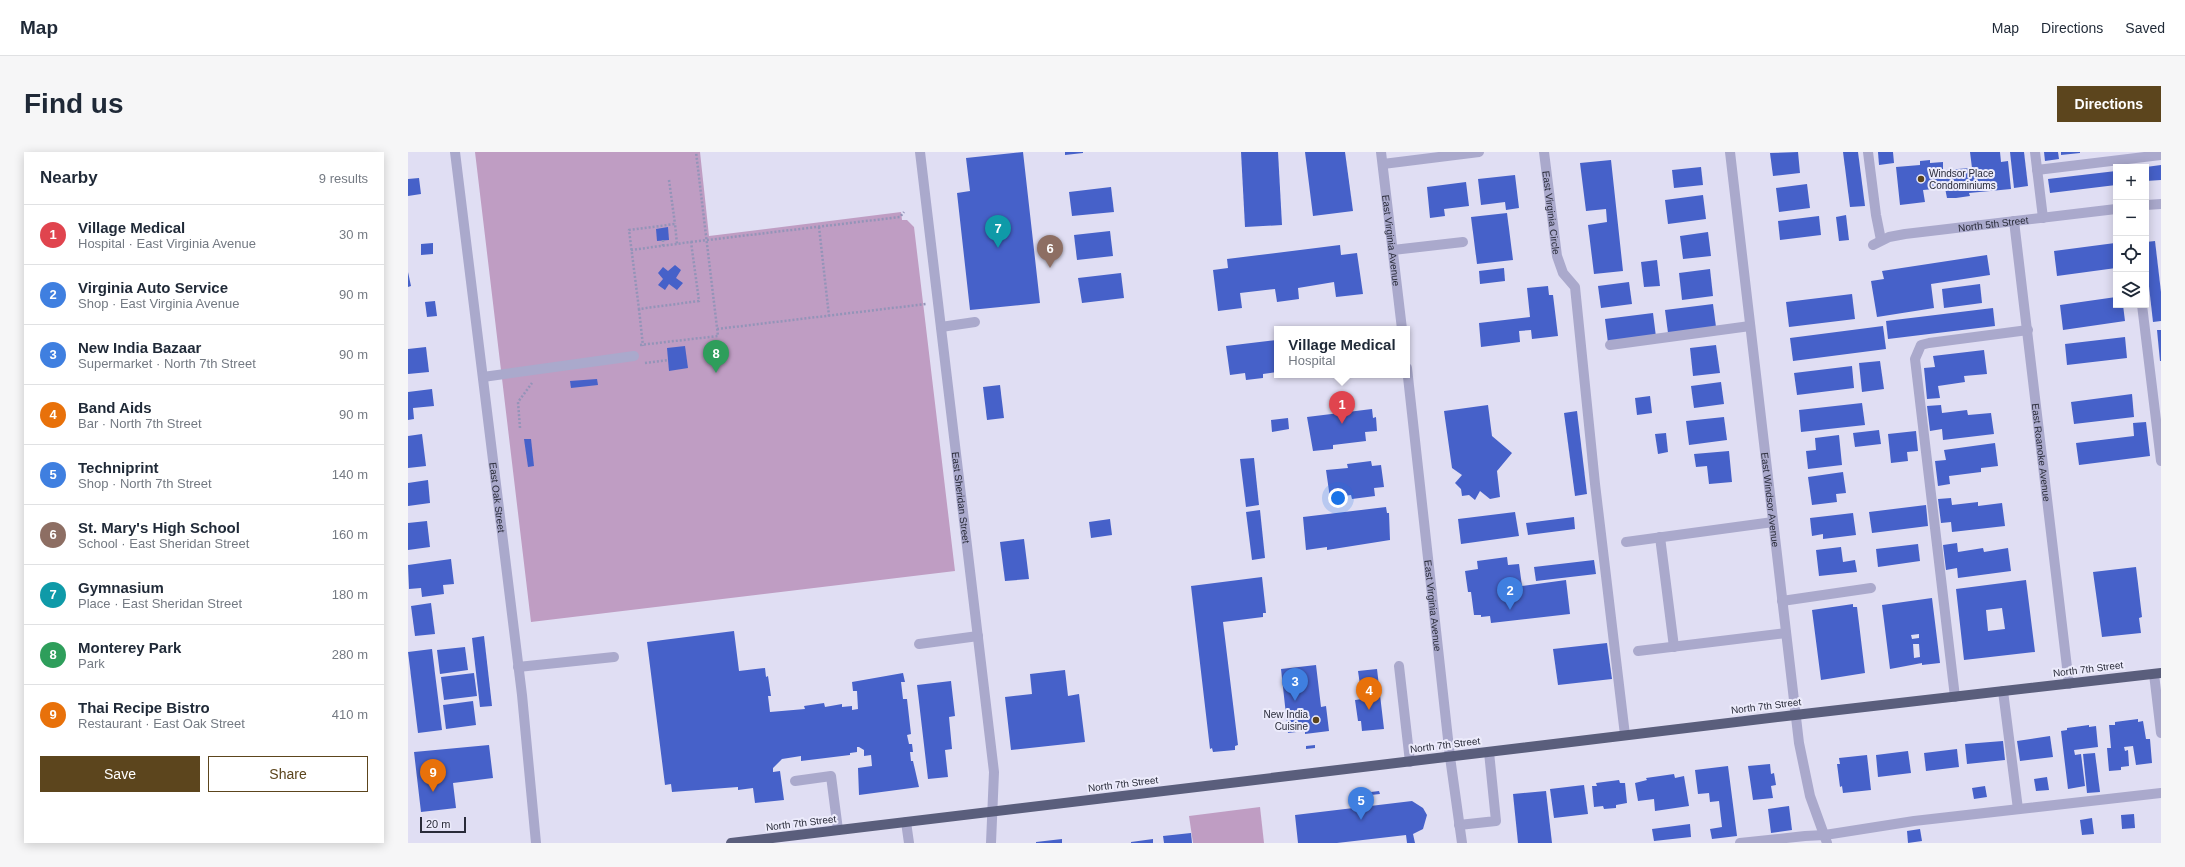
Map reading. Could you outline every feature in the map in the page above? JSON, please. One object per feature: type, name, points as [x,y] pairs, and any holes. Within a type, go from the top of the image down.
[{"type":"main road","name":"North 7th Street","points":[[731,843],[750,842],[838,830],[1625,735],[2157,673]]},
{"type":"street","name":"East Oak Street","points":[[455,152],[518,667],[536,843]]},
{"type":"street","name":"East Sheridan Street","points":[[920,152],[994,772],[991,812],[991,843]]},
{"type":"street","name":"East Virginia Avenue","points":[[1381,152],[1402,326]]},
{"type":"street","points":[[1383,164],[1479,152]]},
{"type":"street","name":"East Virginia Circle","points":[[1544,152],[1557,256],[1563,273],[1575,287],[1595,484],[1625,735]]},
{"type":"street","name":"East Windsor Avenue","points":[[1730,152],[1795,715],[1804,773],[1826,839]]},
{"type":"street","name":"North 5th Street","points":[[1868,152],[1876,215],[1877,242],[1905,234],[2113,209]]},
{"type":"street","points":[[2035,152],[2043,218]]},
{"type":"street","points":[[2037,170],[2161,155]]},
{"type":"street","points":[[2149,205],[2161,204]]},
{"type":"street","name":"East Roanoke Avenue","points":[[2014,221],[2069,684]]},
{"type":"street","points":[[1393,250],[1463,242]]},
{"type":"street","points":[[2142,308],[2161,461]]},
{"type":"street","points":[[941,327],[975,322]]},
{"type":"street","points":[[1610,345],[1750,326]]},
{"type":"street","points":[[1955,697],[1915,358],[1921,345],[1929,343],[2028,330]]},
{"type":"street","points":[[483,377],[639,356]]},
{"type":"street","name":"East Virginia Avenue","points":[[1408,378],[1450,757],[1462,843]]},
{"type":"street","points":[[1626,542],[1773,522]]},
{"type":"street","points":[[1660,538],[1674,647]]},
{"type":"street","points":[[1782,601],[1871,588]]},
{"type":"street","points":[[1638,651],[1786,632]]},
{"type":"street","points":[[919,644],[978,636]]},
{"type":"street","points":[[518,667],[614,657]]},
{"type":"street","points":[[1399,666],[1410,762]]},
{"type":"street","points":[[2157,673],[2161,734]]},
{"type":"street","points":[[2003,692],[2018,809]]},
{"type":"street","points":[[1460,825],[1496,821],[1489,752]]},
{"type":"street","points":[[795,781],[831,776],[838,830]]},
{"type":"street","points":[[1740,843],[1826,839],[1914,821],[2161,793]]},
{"type":"street","points":[[906,822],[909,843]]},
{"type":"path","points":[[643,345],[718,336],[696,152]]},
{"type":"path","points":[[669,180],[677,244]]},
{"type":"path","points":[[632,250],[900,217],[904,212]]},
{"type":"path","points":[[644,351],[629,230],[675,224]]},
{"type":"path","points":[[819,227],[829,316]]},
{"type":"path","points":[[663,240],[663,246]]},
{"type":"path","points":[[639,310],[699,302],[691,242]]},
{"type":"path","points":[[717,329],[926,304]]},
{"type":"path","points":[[639,356],[645,363],[668,360]]},
{"type":"path","points":[[520,428],[518,402],[532,383],[545,381],[544,369]]},
{"type":"shaded area","points":[[475,152],[700,152],[709,236],[901,212],[902,220],[907,220],[914,227],[955,571],[531,622]]},
{"type":"shaded area","points":[[1260,807],[1264,843],[1193,843],[1189,816]]},
{"type":"building","points":[[1023,152],[1040,303],[970,310],[957,193],[970,191],[966,158]]},
{"type":"building","points":[[1065,152],[1083,152],[1083,153],[1065,155]]},
{"type":"building","points":[[1241,152],[1278,152],[1282,225],[1245,227]]},
{"type":"building","points":[[1305,152],[1345,152],[1353,211],[1313,216]]},
{"type":"building","points":[[1798,152],[1800,173],[1773,176],[1770,153]]},
{"type":"building","points":[[1843,152],[1858,152],[1865,206],[1850,207]]},
{"type":"building","points":[[1878,152],[1893,152],[1894,163],[1879,165]]},
{"type":"building","points":[[1970,152],[2000,152],[2001,162],[2008,161],[2011,189],[1969,193],[1970,196],[1956,198],[1947,198],[1945,188],[1923,190],[1925,202],[1900,205],[1896,167],[1920,165],[1920,161],[1930,160],[1930,163],[1943,162],[1943,170],[1972,168]]},
{"type":"building","points":[[2010,152],[2024,152],[2028,186],[2014,188]]},
{"type":"building","points":[[2044,152],[2058,152],[2059,159],[2045,161]]},
{"type":"building","points":[[2061,152],[2080,152],[2080,153],[2061,155]]},
{"type":"building","points":[[1611,160],[1623,271],[1594,274],[1588,225],[1607,222],[1606,209],[1586,211],[1580,163]]},
{"type":"building","points":[[2161,165],[2161,180],[2149,181],[2149,167]]},
{"type":"building","points":[[1701,167],[1703,185],[1674,188],[1672,170]]},
{"type":"building","points":[[2113,171],[2113,185],[2050,193],[2048,179]]},
{"type":"building","points":[[1515,175],[1519,208],[1506,210],[1505,202],[1481,205],[1478,179]]},
{"type":"building","points":[[419,178],[421,194],[408,196],[408,179]]},
{"type":"building","points":[[1466,182],[1469,206],[1444,209],[1445,216],[1430,218],[1427,187]]},
{"type":"building","points":[[1807,184],[1810,208],[1779,212],[1776,188]]},
{"type":"building","points":[[1111,187],[1114,212],[1072,216],[1069,192]]},
{"type":"building","points":[[1703,195],[1706,219],[1668,224],[1665,200]]},
{"type":"building","points":[[1507,213],[1513,260],[1477,264],[1471,217]]},
{"type":"building","points":[[1846,215],[1849,240],[1839,241],[1836,217]]},
{"type":"building","points":[[1819,216],[1821,235],[1780,240],[1778,221]]},
{"type":"building","points":[[668,227],[669,240],[657,241],[656,229]]},
{"type":"building","points":[[1110,231],[1113,256],[1077,260],[1074,235]]},
{"type":"building","points":[[1708,232],[1711,256],[1683,259],[1680,236]]},
{"type":"building","points":[[2155,241],[2161,292],[2161,321],[2153,322],[2149,287],[2149,242]]},
{"type":"building","points":[[433,243],[433,254],[421,255],[421,244]]},
{"type":"building","points":[[2113,243],[2113,268],[2057,276],[2054,251]]},
{"type":"building","points":[[1340,245],[1341,255],[1357,253],[1363,294],[1336,297],[1334,282],[1298,288],[1299,299],[1277,302],[1275,289],[1240,293],[1242,308],[1218,311],[1213,270],[1228,268],[1227,259]]},
{"type":"building","points":[[1987,255],[1990,275],[1931,284],[1934,308],[1877,317],[1871,281],[1884,279],[1882,271]]},
{"type":"building","points":[[1657,260],[1660,286],[1644,287],[1641,262]]},
{"type":"building","points":[[675,265],[681,270],[676,278],[683,283],[677,290],[669,284],[665,290],[658,285],[663,279],[658,273],[663,267],[668,271]]},
{"type":"building","points":[[1504,268],[1505,281],[1480,284],[1479,271]]},
{"type":"building","points":[[1710,269],[1713,296],[1682,300],[1679,273]]},
{"type":"building","points":[[408,272],[411,286],[408,287]]},
{"type":"building","points":[[1121,273],[1124,298],[1082,303],[1078,278]]},
{"type":"building","points":[[1629,282],[1632,304],[1601,308],[1598,286]]},
{"type":"building","points":[[1980,284],[1982,303],[1944,308],[1942,289]]},
{"type":"building","points":[[1548,286],[1549,295],[1553,295],[1558,336],[1532,339],[1531,330],[1519,331],[1520,342],[1481,347],[1479,323],[1530,317],[1527,288]]},
{"type":"building","points":[[1852,294],[1855,319],[1789,327],[1786,302]]},
{"type":"building","points":[[2113,297],[2113,308],[2123,308],[2125,321],[2063,330],[2060,305]]},
{"type":"building","points":[[435,301],[437,316],[427,317],[425,302]]},
{"type":"building","points":[[1713,304],[1716,327],[1668,333],[1665,310]]},
{"type":"building","points":[[1993,308],[1995,326],[1888,339],[1886,321]]},
{"type":"building","points":[[1653,313],[1656,337],[1608,343],[1605,319]]},
{"type":"building","points":[[1883,326],[1886,349],[1793,361],[1790,338]]},
{"type":"building","points":[[2157,330],[2161,330],[2161,361],[2160,361]]},
{"type":"building","points":[[2125,337],[2127,358],[2067,365],[2065,344]]},
{"type":"building","points":[[1274,340],[1274,372],[1263,374],[1263,378],[1246,380],[1245,373],[1230,375],[1226,346]]},
{"type":"building","points":[[1716,345],[1720,373],[1693,376],[1690,348]]},
{"type":"building","points":[[685,346],[688,368],[669,371],[667,348]]},
{"type":"building","points":[[426,347],[429,372],[408,374],[408,349]]},
{"type":"building","points":[[1984,350],[1987,374],[1964,376],[1965,382],[1938,386],[1940,398],[1927,399],[1924,368],[1935,367],[1933,356]]},
{"type":"building","points":[[1880,361],[1884,389],[1862,392],[1859,363]]},
{"type":"building","points":[[1852,366],[1854,388],[1797,395],[1794,373]]},
{"type":"building","points":[[597,379],[598,385],[571,388],[570,381]]},
{"type":"building","points":[[1721,382],[1724,404],[1694,408],[1691,386]]},
{"type":"building","points":[[1000,385],[1004,418],[987,420],[983,387]]},
{"type":"building","points":[[432,389],[434,406],[413,408],[414,419],[408,420],[408,392]]},
{"type":"building","points":[[2132,394],[2134,417],[2074,424],[2071,402]]},
{"type":"building","points":[[1650,396],[1652,413],[1637,415],[1635,398]]},
{"type":"building","points":[[1862,403],[1865,425],[1801,432],[1799,410]]},
{"type":"building","points":[[1488,405],[1492,436],[1512,453],[1497,471],[1500,497],[1490,499],[1480,491],[1475,500],[1469,495],[1462,496],[1461,489],[1455,483],[1462,475],[1452,468],[1444,411]]},
{"type":"building","points":[[1941,405],[1942,413],[1967,410],[1968,415],[1991,413],[1994,434],[1943,440],[1942,429],[1930,431],[1927,406]]},
{"type":"building","points":[[1372,409],[1373,418],[1376,417],[1377,431],[1365,432],[1366,441],[1333,445],[1333,449],[1313,451],[1307,417]]},
{"type":"building","points":[[1577,411],[1587,494],[1575,496],[1564,413]]},
{"type":"building","points":[[1724,417],[1727,440],[1689,445],[1686,421]]},
{"type":"building","points":[[1288,418],[1289,429],[1272,432],[1271,420]]},
{"type":"building","points":[[2146,422],[2150,456],[2079,465],[2076,443],[2134,436],[2133,423]]},
{"type":"building","points":[[1879,430],[1881,444],[1855,447],[1853,433]]},
{"type":"building","points":[[1916,431],[1918,451],[1907,452],[1908,461],[1891,463],[1888,434]]},
{"type":"building","points":[[1666,433],[1668,452],[1658,454],[1655,434]]},
{"type":"building","points":[[422,434],[426,466],[408,468],[408,436]]},
{"type":"building","points":[[1839,435],[1842,465],[1808,469],[1806,451],[1816,450],[1815,438]]},
{"type":"building","points":[[524,439],[531,439],[534,466],[528,467]]},
{"type":"building","points":[[1995,443],[1998,466],[1981,468],[1981,472],[1949,476],[1950,484],[1938,486],[1935,461],[1946,460],[1944,450]]},
{"type":"building","points":[[1729,451],[1732,482],[1709,484],[1707,466],[1696,467],[1694,454]]},
{"type":"building","points":[[1254,458],[1259,505],[1246,507],[1240,459]]},
{"type":"building","points":[[1371,461],[1372,466],[1381,465],[1384,487],[1374,488],[1375,496],[1352,499],[1351,495],[1330,498],[1326,470],[1348,468],[1347,464]]},
{"type":"building","points":[[1843,472],[1846,493],[1836,494],[1837,502],[1812,505],[1808,477]]},
{"type":"building","points":[[428,480],[430,503],[408,506],[408,483]]},
{"type":"building","points":[[1951,498],[1952,505],[1978,502],[1978,506],[2002,503],[2005,526],[1952,532],[1951,522],[1941,523],[1938,499]]},
{"type":"building","points":[[1926,505],[1928,526],[1872,533],[1869,512]]},
{"type":"building","points":[[1386,507],[1387,513],[1389,513],[1390,540],[1327,550],[1327,547],[1306,550],[1303,517]]},
{"type":"building","points":[[1260,510],[1265,558],[1252,560],[1246,512]]},
{"type":"building","points":[[1515,512],[1519,536],[1461,544],[1458,519]]},
{"type":"building","points":[[1853,513],[1856,535],[1823,539],[1823,534],[1812,536],[1810,518]]},
{"type":"building","points":[[1574,517],[1575,529],[1528,535],[1526,523]]},
{"type":"building","points":[[1110,519],[1112,535],[1091,538],[1089,522]]},
{"type":"building","points":[[427,521],[430,547],[408,550],[408,523]]},
{"type":"building","points":[[1024,539],[1029,579],[1005,581],[1000,542]]},
{"type":"building","points":[[1957,543],[1958,552],[1983,548],[1984,552],[2008,548],[2011,571],[1958,578],[1957,568],[1946,570],[1943,545]]},
{"type":"building","points":[[1918,544],[1920,561],[1878,567],[1876,549]]},
{"type":"building","points":[[1841,547],[1843,562],[1855,560],[1857,572],[1819,576],[1816,550]]},
{"type":"building","points":[[1507,557],[1508,565],[1519,564],[1522,586],[1566,580],[1570,614],[1491,623],[1490,616],[1481,617],[1481,615],[1474,615],[1471,592],[1468,592],[1465,571],[1478,569],[1477,561]]},
{"type":"building","points":[[451,559],[454,584],[443,585],[444,594],[422,597],[421,588],[409,589],[408,565]]},
{"type":"building","points":[[1594,560],[1596,574],[1536,581],[1534,567]]},
{"type":"building","points":[[2136,567],[2142,617],[2139,618],[2141,633],[2102,637],[2093,572]]},
{"type":"building","points":[[1262,577],[1266,613],[1263,613],[1263,617],[1223,622],[1238,745],[1235,746],[1235,750],[1213,752],[1212,748],[1210,749],[1191,586]]},
{"type":"building","points":[[2026,580],[2035,652],[1964,660],[1956,589]],"holes":[[[2002,608],[2005,629],[1988,631],[1986,610]]]},
{"type":"building","points":[[1932,598],[1940,663],[1922,665],[1922,663],[1890,669],[1882,605]],"holes":[[[1919,634],[1919,638],[1912,639],[1911,635]],[[1913,644],[1919,644],[1920,657],[1914,658]]]},
{"type":"building","points":[[431,603],[435,634],[415,636],[411,606]]},
{"type":"building","points":[[1853,604],[1853,607],[1857,607],[1865,673],[1821,680],[1812,610]]},
{"type":"building","points":[[734,631],[739,671],[765,668],[766,677],[768,676],[771,696],[768,696],[770,712],[805,709],[804,706],[824,703],[825,707],[842,704],[842,707],[852,706],[852,710],[858,709],[857,691],[853,691],[852,682],[903,673],[905,682],[901,682],[903,699],[907,699],[911,734],[907,735],[909,744],[912,744],[913,752],[910,752],[911,761],[913,761],[919,787],[859,795],[858,768],[872,766],[871,755],[864,756],[864,750],[857,747],[857,752],[850,753],[850,755],[801,761],[801,756],[782,759],[773,768],[773,772],[780,771],[784,800],[755,803],[753,788],[738,790],[738,787],[672,792],[671,784],[665,785],[647,642]]},
{"type":"building","points":[[484,636],[492,706],[480,707],[472,638]]},
{"type":"building","points":[[1607,643],[1612,679],[1558,685],[1553,649]]},
{"type":"building","points":[[465,647],[468,670],[440,674],[437,650]]},
{"type":"building","points":[[432,649],[442,730],[418,733],[408,652]]},
{"type":"building","points":[[1316,665],[1321,707],[1326,706],[1329,731],[1305,734],[1305,731],[1288,733],[1281,669]]},
{"type":"building","points":[[1377,669],[1384,729],[1362,731],[1361,721],[1358,721],[1355,700],[1362,699],[1358,671]]},
{"type":"building","points":[[1065,670],[1068,696],[1079,694],[1085,742],[1011,750],[1005,697],[1032,694],[1030,674]]},
{"type":"building","points":[[474,673],[477,696],[444,700],[441,677]]},
{"type":"building","points":[[951,681],[955,716],[949,717],[952,749],[945,750],[948,777],[928,779],[917,685]]},
{"type":"building","points":[[473,701],[476,725],[446,729],[443,705]]},
{"type":"building","points":[[2138,719],[2138,722],[2143,721],[2146,739],[2150,739],[2152,763],[2136,765],[2133,746],[2124,747],[2125,751],[2128,750],[2129,766],[2121,767],[2121,770],[2109,771],[2107,748],[2111,748],[2109,725],[2115,725],[2115,722]]},
{"type":"building","points":[[2089,725],[2089,727],[2096,726],[2098,747],[2074,750],[2075,755],[2081,754],[2085,786],[2068,789],[2061,731],[2067,730],[2067,728]]},
{"type":"building","points":[[2050,736],[2053,757],[2020,761],[2017,741]]},
{"type":"building","points":[[2003,741],[2005,760],[1967,764],[1965,744]]},
{"type":"building","points":[[489,745],[493,778],[453,783],[456,808],[421,812],[414,752]]},
{"type":"building","points":[[1315,745],[1315,748],[1306,749],[1306,746]]},
{"type":"building","points":[[1957,749],[1959,767],[1926,771],[1924,753]]},
{"type":"building","points":[[1908,751],[1911,773],[1878,777],[1876,755]]},
{"type":"building","points":[[2095,753],[2100,792],[2087,793],[2083,754]]},
{"type":"building","points":[[1867,755],[1871,790],[1843,793],[1842,786],[1840,787],[1837,764],[1840,764],[1839,758]]},
{"type":"building","points":[[1770,764],[1771,774],[1774,773],[1776,785],[1771,786],[1773,798],[1753,800],[1748,766]]},
{"type":"building","points":[[1728,766],[1737,836],[1712,839],[1710,829],[1722,827],[1719,801],[1710,802],[1709,793],[1698,794],[1695,770]]},
{"type":"building","points":[[1674,774],[1675,778],[1684,776],[1689,806],[1655,811],[1654,799],[1638,801],[1635,783],[1647,780],[1646,778]]},
{"type":"building","points":[[2047,777],[2049,790],[2036,791],[2034,779]]},
{"type":"building","points":[[1619,780],[1620,783],[1625,783],[1627,803],[1616,805],[1616,808],[1604,809],[1603,806],[1594,807],[1592,786],[1597,786],[1596,783]]},
{"type":"building","points":[[1584,785],[1588,814],[1554,818],[1550,789]]},
{"type":"building","points":[[1985,786],[1987,797],[1974,799],[1972,788]]},
{"type":"building","points":[[1379,791],[1380,794],[1371,795],[1371,792]]},
{"type":"building","points":[[1546,791],[1552,843],[1518,843],[1513,794]]},
{"type":"building","points":[[1412,801],[1423,808],[1427,815],[1423,829],[1413,834],[1415,843],[1407,843],[1406,835],[1337,843],[1298,843],[1295,815]]},
{"type":"building","points":[[1789,806],[1792,830],[1771,833],[1768,809]]},
{"type":"building","points":[[2134,814],[2135,828],[2122,829],[2121,815]]},
{"type":"building","points":[[2092,818],[2094,834],[2082,835],[2080,820]]},
{"type":"building","points":[[1690,824],[1691,837],[1654,841],[1652,829]]},
{"type":"building","points":[[1920,829],[1922,841],[1908,843],[1907,831]]},
{"type":"building","points":[[1191,833],[1192,843],[1164,843],[1163,836]]},
{"type":"building","points":[[1062,839],[1062,843],[1036,843],[1036,842]]},
{"type":"building","points":[[1153,839],[1153,843],[1131,843],[1131,842]]},
{"type":"place","name":"Windsor Place Condominiums","points":[[1921,179]]},
{"type":"place","name":"Gymnasium","points":[[998,248]]},
{"type":"place","name":"St. Mary's High School","points":[[1050,268]]},
{"type":"place","name":"Monterey Park","points":[[716,373]]},
{"type":"place","name":"Village Medical","points":[[1342,424]]},
{"type":"place","name":"Virginia Auto Service","points":[[1510,610]]},
{"type":"place","name":"New India Bazaar","points":[[1295,701]]},
{"type":"place","name":"Band Aids","points":[[1369,710]]},
{"type":"place","name":"New India Cuisine","points":[[1316,720]]},
{"type":"place","name":"Thai Recipe Bistro","points":[[433,792]]},
{"type":"place","name":"Techniprint","points":[[1361,820]]}]
